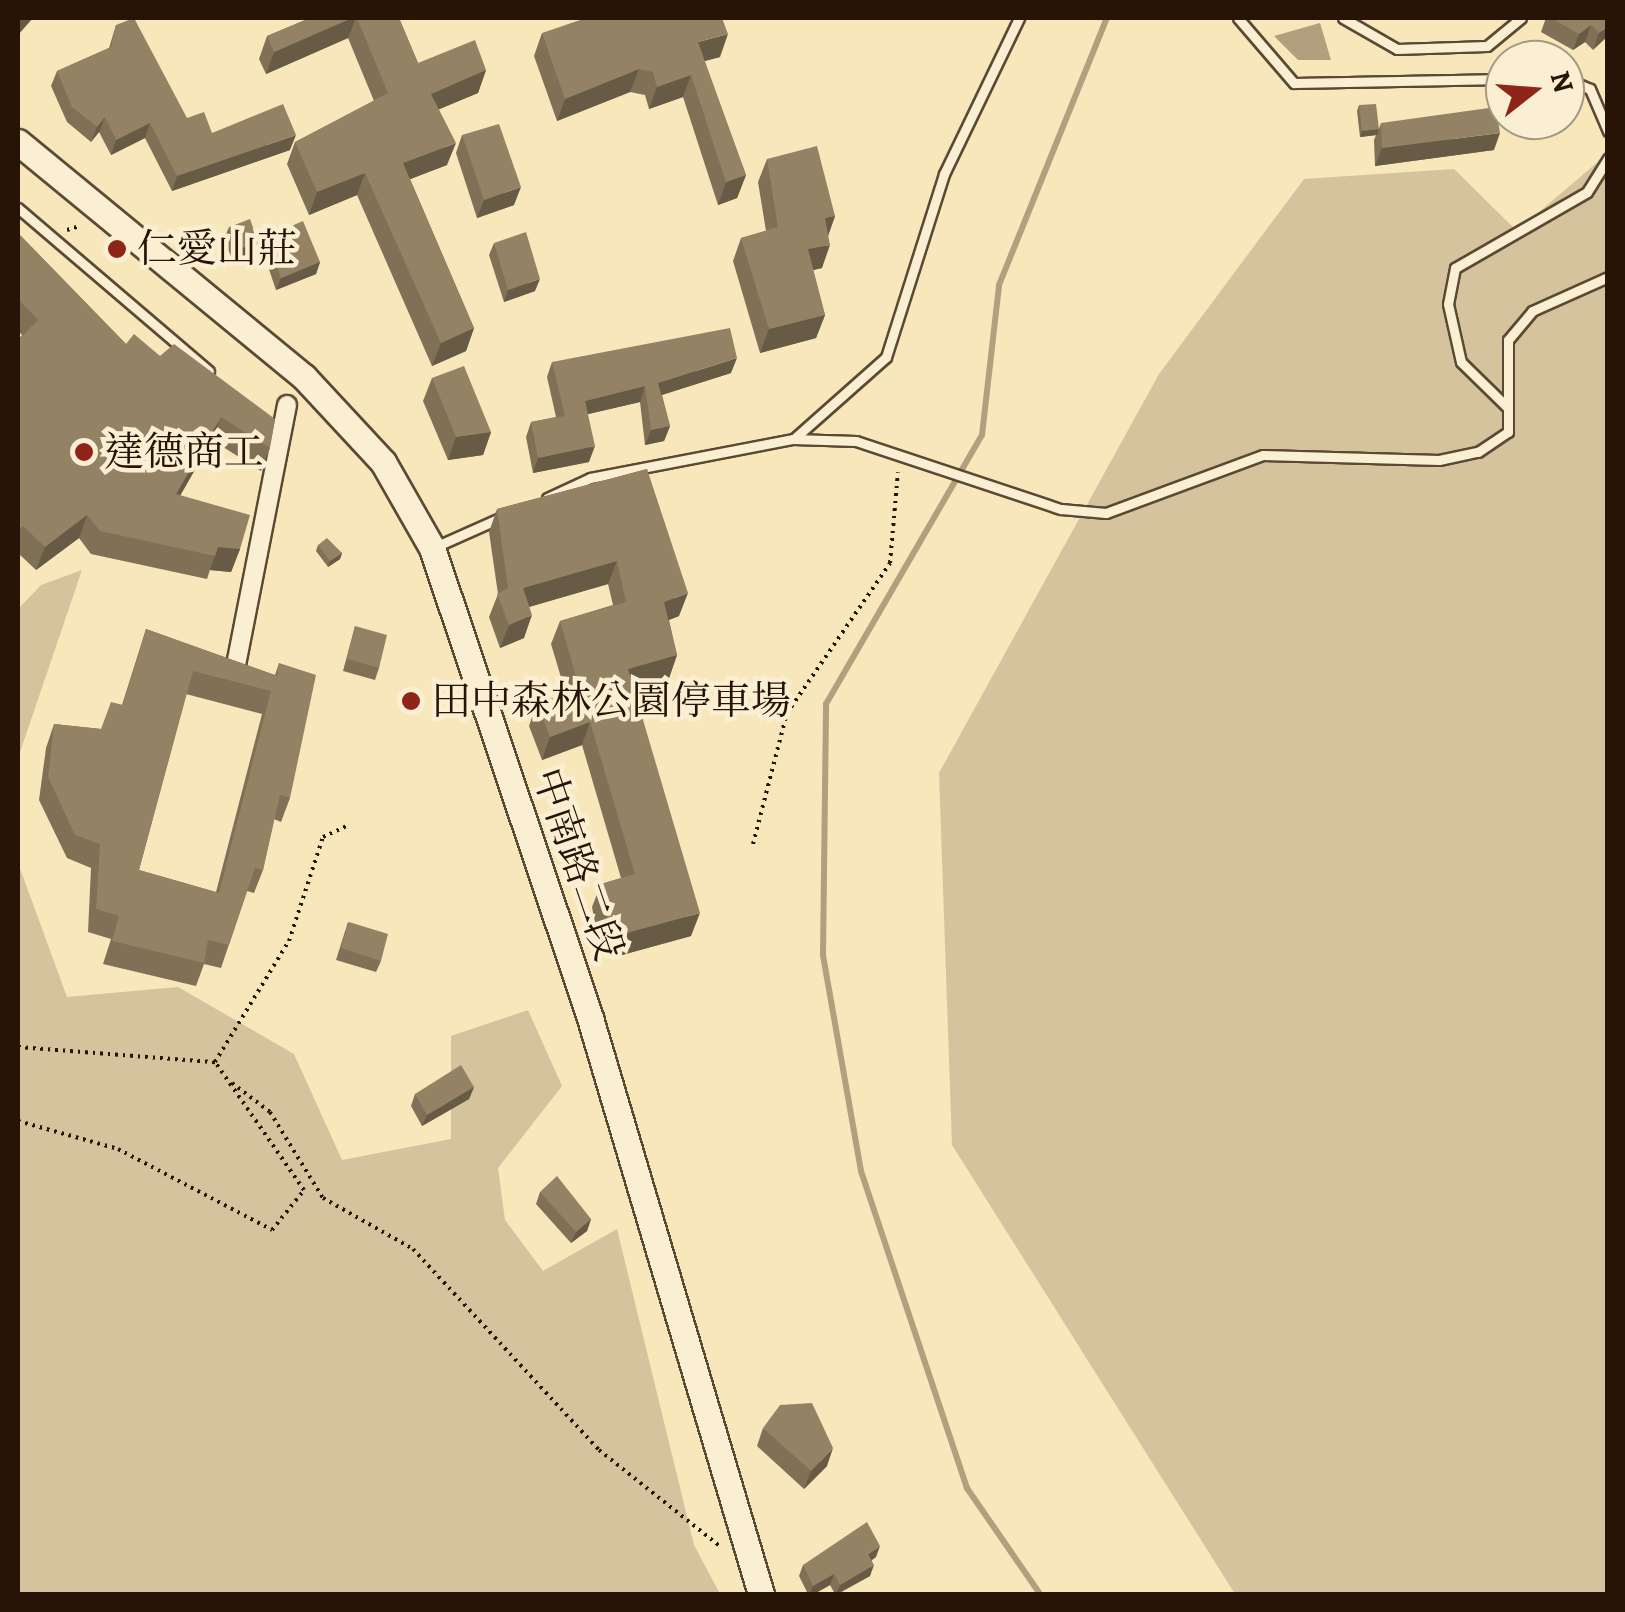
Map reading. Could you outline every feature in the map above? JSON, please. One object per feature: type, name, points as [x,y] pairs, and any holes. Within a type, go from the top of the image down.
[{"type":"main road","name":"中南路二段","points":[[18,142],[304,377],[383,462],[432,548],[590,1018],[762,1594]]},
{"type":"street","points":[[236,665],[288,405]]},
{"type":"lane","points":[[794,439],[886,357],[944,174],[1019,18]]},
{"type":"lane","points":[[1238,18],[1294,83],[1485,79]]},
{"type":"lane","points":[[1343,18],[1397,49],[1487,46],[1521,18]]},
{"type":"lane","points":[[1585,87],[1590,89],[1608,131]]},
{"type":"lane","points":[[1506,406],[1461,362],[1448,304],[1455,268],[1588,192],[1608,158]]},
{"type":"lane","points":[[18,208],[218,378]]},
{"type":"lane","points":[[537,502],[590,478],[794,439],[894,451],[941,463],[1061,510],[1106,513],[1263,454],[1438,460],[1478,452],[1508,432],[1508,340],[1553,298],[1608,277]]},
{"type":"lane","points":[[261,414],[275,426],[304,377]]},
{"type":"lane","points":[[432,548],[520,510]]},
{"type":"path","points":[[91,270],[66,227],[112,235],[120,226]]},
{"type":"path","points":[[753,844],[787,713],[890,563],[903,498],[894,451]]},
{"type":"path","points":[[215,1062],[289,942],[323,836],[349,825]]},
{"type":"path","points":[[18,1047],[215,1062]]},
{"type":"path","points":[[18,1121],[118,1149],[272,1230],[304,1190],[215,1062]]},
{"type":"path","points":[[228,1081],[270,1112],[323,1198],[414,1249],[599,1450],[722,1548]]},
{"type":"shaded area","points":[[1320,23],[1331,60],[1298,60],[1274,36]]},
{"type":"shaded area","points":[[1607,154],[1607,1594],[1235,1594],[952,1145],[939,773],[1159,374],[1304,179],[1454,169],[1517,231]]},
{"type":"shaded area","points":[[82,570],[18,758],[18,609],[41,585]]},
{"type":"shaded area","points":[[18,863],[67,997],[178,987],[294,1054],[342,1160],[451,1139],[451,1036],[528,1010],[562,1086],[498,1168],[505,1220],[543,1271],[617,1229],[694,1545],[720,1594],[18,1594]]},
{"type":"building","points":[[134,18],[187,118],[204,112],[212,133],[283,104],[296,135],[177,176],[150,123],[116,140],[105,117],[97,127],[72,107],[57,71],[111,47],[116,25]]},
{"type":"building","points":[[310,18],[352,18],[274,52],[267,36]]},
{"type":"building","points":[[357,18],[399,18],[418,63],[475,40],[486,70],[431,94],[456,143],[403,163],[474,328],[441,343],[365,173],[317,192],[295,142],[388,93]]},
{"type":"building","points":[[586,18],[722,18],[728,34],[698,42],[746,175],[726,182],[691,75],[657,87],[653,72],[639,69],[565,99],[542,33]]},
{"type":"building","points":[[1551,18],[1608,18],[1608,26],[1599,33],[1591,25],[1579,34]]},
{"type":"building","points":[[1376,104],[1379,129],[1362,131],[1359,105]]},
{"type":"building","points":[[1485,109],[1485,135],[1382,148],[1381,123]]},
{"type":"building","points":[[499,124],[521,187],[484,200],[462,135]]},
{"type":"building","points":[[817,146],[835,216],[825,218],[830,245],[808,249],[825,315],[769,329],[741,238],[778,227],[767,159]]},
{"type":"building","points":[[250,219],[258,242],[237,250],[229,227]]},
{"type":"building","points":[[303,221],[320,262],[281,278],[266,237]]},
{"type":"building","points":[[526,232],[540,279],[508,290],[494,243]]},
{"type":"building","name":"達德商工","points":[[18,233],[126,344],[134,334],[160,356],[174,344],[275,419],[270,448],[221,417],[176,494],[250,515],[240,549],[218,547],[215,556],[100,531],[87,515],[45,547],[23,526],[18,531],[18,340],[38,320],[18,299]]},
{"type":"building","points":[[730,328],[737,358],[658,383],[670,426],[651,430],[645,386],[585,401],[595,446],[538,458],[531,422],[565,416],[552,362]]},
{"type":"building","points":[[464,366],[491,432],[456,437],[432,378]]},
{"type":"building","points":[[647,469],[688,593],[664,602],[677,655],[628,669],[700,913],[619,935],[609,926],[601,884],[635,874],[590,722],[550,737],[537,703],[580,690],[560,621],[626,602],[617,561],[523,588],[532,615],[509,625],[497,594],[508,588],[497,509]]},
{"type":"building","points":[[327,538],[342,553],[330,561],[318,545]]},
{"type":"building","points":[[355,626],[387,635],[379,668],[347,659]]},
{"type":"building","points":[[146,629],[277,676],[279,663],[316,675],[290,798],[280,795],[263,870],[255,868],[229,945],[208,940],[204,963],[112,941],[119,916],[96,909],[100,844],[75,835],[48,777],[54,724],[101,729],[111,702],[123,705]],"holes":[[[193,671],[271,691],[219,893],[139,870]]]},
{"type":"building","points":[[349,922],[388,934],[381,961],[341,948]]},
{"type":"building","points":[[461,1065],[474,1087],[427,1115],[415,1094]]},
{"type":"building","points":[[557,1176],[591,1219],[576,1232],[540,1192]]},
{"type":"building","points":[[812,1403],[833,1448],[811,1471],[763,1428],[780,1405]]},
{"type":"building","points":[[867,1522],[880,1546],[868,1554],[874,1565],[840,1585],[834,1574],[813,1586],[803,1565]]},
{"type":"waterway","points":[[1040,1594],[967,1488],[861,1171],[823,955],[826,704],[982,435],[999,285],[1107,18]]},
{"type":"place","name":"仁愛山莊","points":[[117,249]]},
{"type":"place","name":"達德商工","points":[[84,452]]},
{"type":"place","name":"田中森林公園停車場","points":[[411,701]]}]
